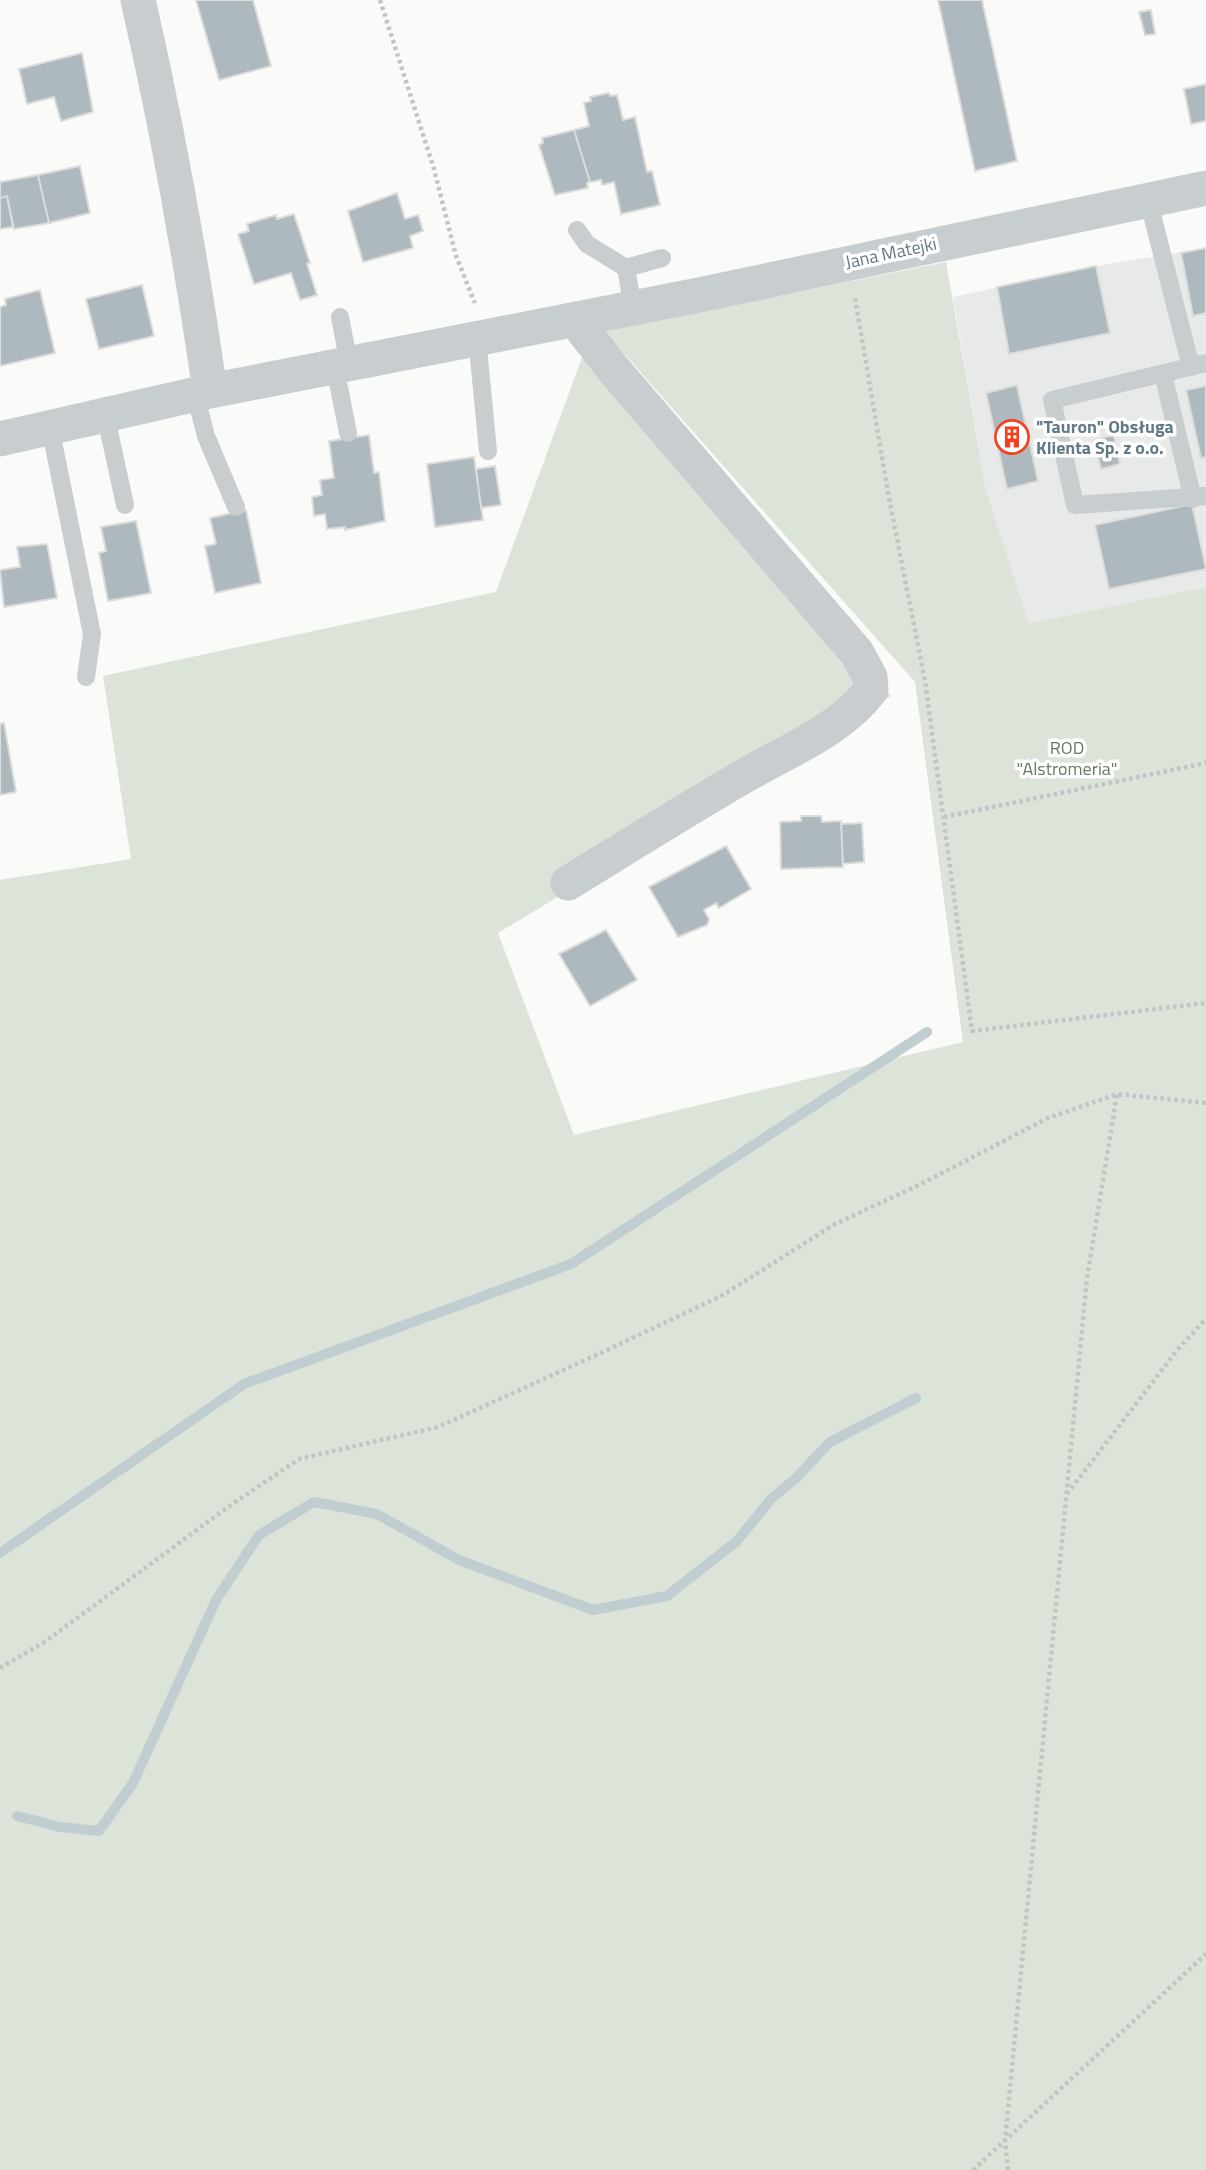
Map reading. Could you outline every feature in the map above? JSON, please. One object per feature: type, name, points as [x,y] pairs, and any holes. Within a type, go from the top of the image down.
[{"type":"street","points":[[138,0],[164,112],[187,237],[203,393]]},
{"type":"street","name":"Jana Matejki","points":[[0,439],[105,413],[575,320],[1206,188]]},
{"type":"street","points":[[568,883],[736,780],[830,728],[857,708],[871,690],[870,677],[857,653],[614,370],[575,320]]},
{"type":"lane","points":[[1148,199],[1198,365],[1052,400],[1075,505],[1200,497]]},
{"type":"lane","points":[[577,230],[587,244],[626,268],[662,258]]},
{"type":"lane","points":[[626,268],[633,308]]},
{"type":"lane","points":[[340,317],[348,433]]},
{"type":"lane","points":[[482,337],[488,451]]},
{"type":"lane","points":[[1163,374],[1206,515]]},
{"type":"lane","points":[[203,393],[205,436],[236,507]]},
{"type":"lane","points":[[105,413],[125,505]]},
{"type":"lane","points":[[50,427],[92,634],[86,677]]},
{"type":"path","points":[[380,0],[434,169],[456,256],[482,337]]},
{"type":"path","points":[[849,263],[889,498],[925,681],[972,1031],[1206,1003]]},
{"type":"path","points":[[944,817],[1206,763]]},
{"type":"path","points":[[0,1668],[46,1641],[228,1507],[299,1460],[438,1427],[723,1295],[835,1224],[1048,1118],[1117,1094],[1206,1103]]},
{"type":"path","points":[[1008,2170],[1005,2141],[1087,1278],[1117,1094]]},
{"type":"path","points":[[1067,1494],[1178,1349],[1206,1319]]},
{"type":"path","points":[[973,2170],[1206,1954]]},
{"type":"shaded area","points":[[1206,248],[1206,587],[1029,623],[986,490],[953,297],[1096,266]]},
{"type":"green space","name":"ROD \"Alstromeria\"","points":[[946,262],[986,490],[1029,623],[1206,587],[1206,2170],[0,2170],[0,880],[131,859],[103,676],[496,592],[587,344],[891,696],[498,933],[574,1135],[963,1042],[915,682],[604,331]]},
{"type":"building","points":[[196,0],[253,0],[271,66],[219,80]]},
{"type":"building","points":[[938,0],[982,0],[1017,161],[975,171]]},
{"type":"building","points":[[1151,10],[1155,34],[1145,35],[1139,12]]},
{"type":"building","points":[[82,53],[93,112],[61,121],[54,97],[27,104],[19,69]]},
{"type":"building","points":[[1206,84],[1206,121],[1191,124],[1184,89]]},
{"type":"building","points":[[609,93],[610,96],[617,95],[623,120],[635,117],[647,172],[652,171],[660,205],[621,214],[614,182],[602,185],[601,180],[590,182],[574,130],[589,126],[584,103],[591,101],[590,97]]},
{"type":"building","points":[[574,130],[590,182],[587,183],[588,188],[555,195],[539,145],[543,143],[542,138]]},
{"type":"building","points":[[80,166],[90,213],[49,223],[38,175]]},
{"type":"building","points":[[38,175],[49,223],[14,229],[7,196],[0,198],[0,182]]},
{"type":"building","points":[[397,193],[405,219],[418,215],[423,231],[410,236],[413,248],[363,262],[348,211]]},
{"type":"building","points":[[7,196],[13,227],[0,229],[0,198]]},
{"type":"building","points":[[294,214],[317,295],[300,300],[291,273],[254,284],[238,234],[249,231],[247,224],[276,215],[277,219]]},
{"type":"building","points":[[1206,248],[1206,313],[1193,316],[1181,253]]},
{"type":"building","points":[[1096,266],[1110,333],[1009,354],[997,287]]},
{"type":"building","points":[[142,285],[154,336],[99,349],[86,299]]},
{"type":"building","points":[[40,290],[55,353],[0,366],[0,307],[6,305],[5,299]]},
{"type":"building","name":"\"Tauron\" Obsługa Klienta Sp. z o.o.","points":[[1017,385],[1038,481],[1007,489],[986,393]]},
{"type":"building","points":[[1206,386],[1206,457],[1201,458],[1186,390]]},
{"type":"building","points":[[369,435],[374,473],[379,472],[385,521],[345,530],[345,527],[327,529],[325,514],[314,516],[312,497],[322,495],[320,480],[334,478],[329,441]]},
{"type":"building","points":[[1114,435],[1120,464],[1101,469],[1094,440]]},
{"type":"building","points":[[474,457],[483,520],[435,527],[427,464]]},
{"type":"building","points":[[495,466],[501,505],[481,508],[476,469]]},
{"type":"building","points":[[1192,504],[1206,569],[1109,589],[1095,525]]},
{"type":"building","points":[[246,510],[261,583],[215,593],[205,546],[216,544],[210,518]]},
{"type":"building","points":[[136,521],[151,593],[108,601],[99,553],[106,551],[101,527]]},
{"type":"building","points":[[47,544],[57,598],[4,607],[0,570],[20,567],[17,547]]},
{"type":"building","points":[[4,723],[16,792],[0,795],[0,724]]},
{"type":"building","points":[[801,816],[821,816],[822,822],[841,821],[843,867],[781,869],[780,822],[801,821]]},
{"type":"building","points":[[862,823],[864,862],[843,864],[841,824]]},
{"type":"building","points":[[726,846],[751,889],[719,908],[716,903],[704,910],[709,919],[707,925],[678,937],[649,887]]},
{"type":"building","points":[[606,930],[637,980],[590,1006],[559,954]]},
{"type":"waterway","points":[[0,1553],[244,1384],[571,1264],[927,1032]]},
{"type":"waterway","points":[[17,1816],[60,1827],[99,1831],[133,1783],[216,1600],[259,1535],[314,1502],[377,1514],[459,1560],[593,1610],[667,1596],[737,1541],[771,1499],[796,1478],[830,1442],[916,1398]]},
{"type":"place","name":"\"Tauron\" Obsługa Klienta Sp. z o.o.","points":[[1012,437]]}]
